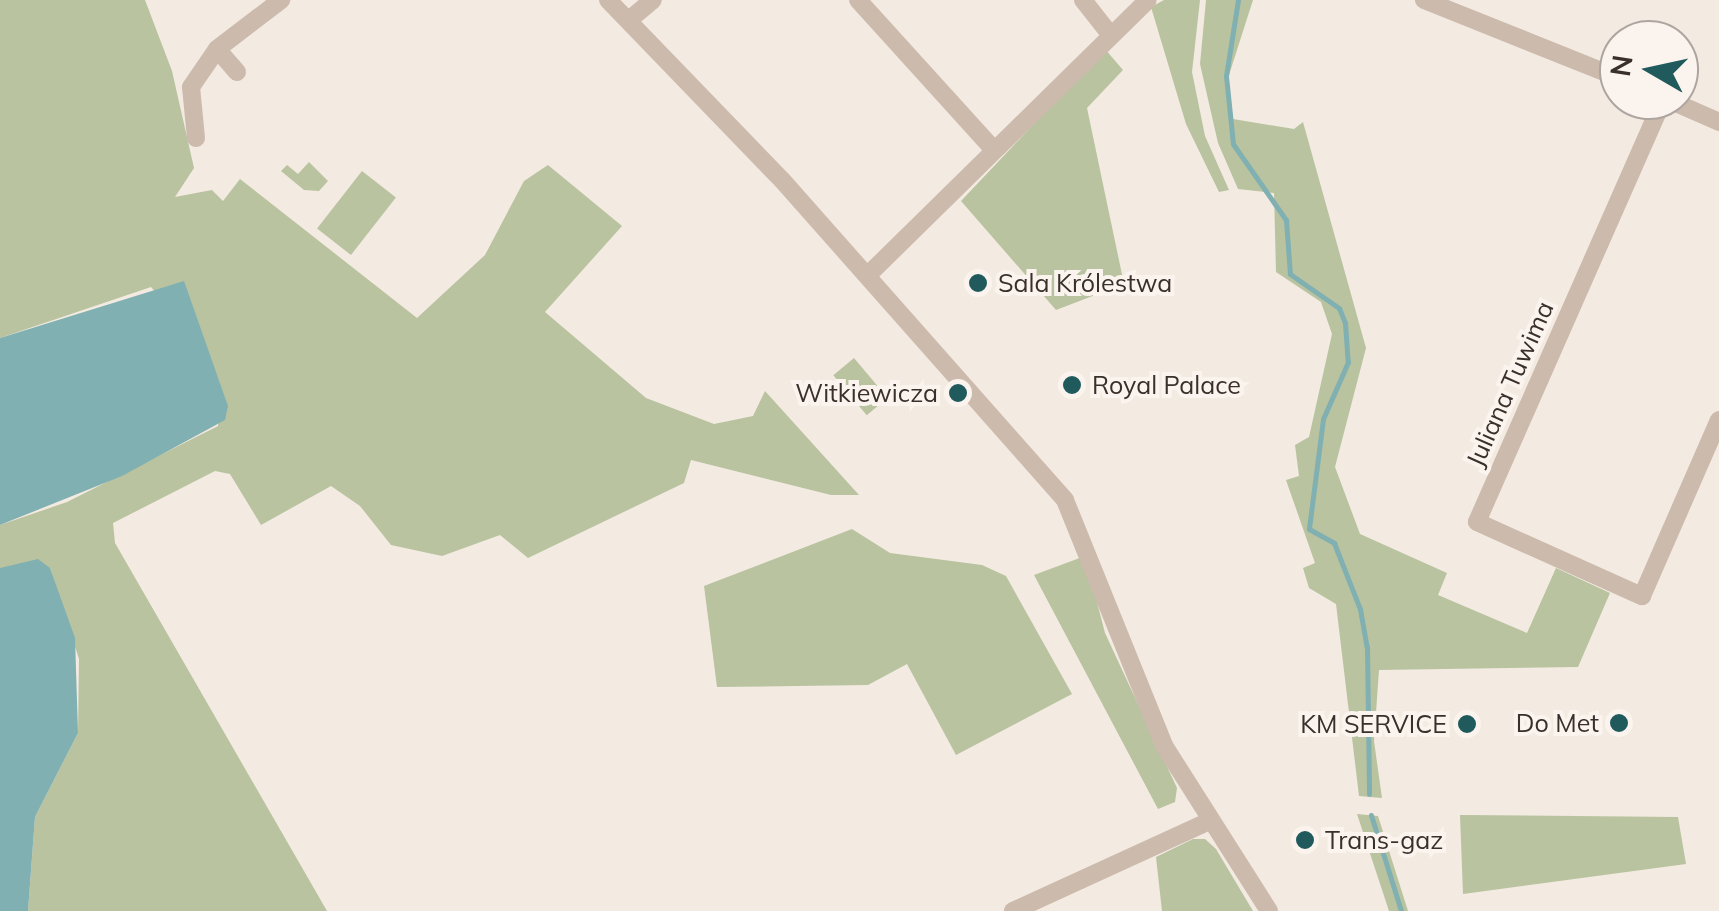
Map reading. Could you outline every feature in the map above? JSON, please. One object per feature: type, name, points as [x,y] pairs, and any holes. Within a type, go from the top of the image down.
[{"type":"street","points":[[196,138],[191,87],[217,49],[282,0]]},
{"type":"street","points":[[608,0],[868,274],[1065,500],[1144,704],[1210,821],[1269,911]]},
{"type":"street","points":[[629,20],[652,0]]},
{"type":"street","points":[[858,0],[994,150]]},
{"type":"street","points":[[1083,0],[1109,34]]},
{"type":"street","points":[[868,274],[1148,0]]},
{"type":"street","points":[[1424,0],[1453,3],[1599,69]]},
{"type":"street","points":[[217,49],[236,72]]},
{"type":"street","name":"Juliana Tuwima","points":[[1657,120],[1477,522],[1642,596],[1719,420]]},
{"type":"street","points":[[1013,911],[1043,904],[1210,821]]},
{"type":"green space","points":[[0,0],[145,0],[172,71],[194,168],[175,197],[212,190],[223,201],[240,179],[417,318],[485,255],[524,181],[548,165],[622,226],[545,312],[646,398],[714,424],[753,416],[765,391],[859,495],[831,495],[691,460],[684,483],[528,558],[500,535],[442,556],[391,545],[360,506],[331,486],[261,525],[230,474],[215,471],[113,523],[115,543],[327,911],[28,911],[35,817],[78,733],[79,659],[50,568],[0,568],[0,525],[67,502],[218,426],[220,384],[209,355],[151,287],[0,338]]},
{"type":"green space","points":[[1164,0],[1200,0],[1192,72],[1205,136],[1229,190],[1219,192],[1186,124],[1151,7]]},
{"type":"green space","points":[[1206,0],[1253,0],[1228,78],[1233,119],[1294,129],[1303,122],[1366,348],[1335,467],[1360,534],[1447,573],[1438,595],[1527,633],[1556,568],[1610,593],[1578,667],[1379,670],[1374,741],[1382,798],[1359,796],[1336,604],[1309,588],[1303,568],[1315,563],[1286,480],[1299,476],[1295,445],[1309,437],[1332,334],[1321,302],[1276,272],[1274,193],[1238,189],[1218,143],[1200,64]]},
{"type":"green space","points":[[1105,49],[1123,70],[1087,108],[1124,284],[1056,310],[961,201]]},
{"type":"green space","points":[[309,162],[328,181],[319,191],[304,190],[281,171],[287,165],[298,174]]},
{"type":"green space","points":[[362,171],[396,197],[351,255],[317,229]]},
{"type":"green space","points":[[854,358],[887,398],[867,415],[833,375]]},
{"type":"green space","points":[[852,529],[890,553],[982,565],[1006,576],[1072,694],[956,755],[907,664],[868,685],[717,687],[704,586]]},
{"type":"green space","points":[[1085,556],[1105,633],[1177,788],[1175,802],[1158,809],[1034,575]]},
{"type":"green space","points":[[1357,814],[1378,816],[1408,911],[1389,911]]},
{"type":"green space","points":[[1460,815],[1678,817],[1686,864],[1463,894]]},
{"type":"green space","points":[[1193,839],[1205,839],[1216,849],[1253,911],[1162,911],[1156,857]]},
{"type":"water","points":[[184,281],[228,406],[225,420],[122,476],[0,525],[0,338]]},
{"type":"water","points":[[38,559],[50,568],[75,638],[78,733],[35,817],[28,911],[0,911],[0,568]]},
{"type":"waterway","points":[[1238,0],[1226,76],[1233,144],[1286,220],[1290,274],[1339,308],[1345,323],[1348,362],[1323,419],[1309,529],[1334,543],[1360,609],[1367,647],[1369,794]]},
{"type":"waterway","points":[[1371,815],[1401,911]]},
{"type":"place","name":"Sala Królestwa","points":[[978,283]]},
{"type":"place","name":"Royal Palace","points":[[1072,385]]},
{"type":"place","name":"Witkiewicza","points":[[958,393]]},
{"type":"place","name":"Do Met","points":[[1619,723]]},
{"type":"place","name":"KM SERVICE","points":[[1467,724]]},
{"type":"place","name":"Trans-gaz","points":[[1305,840]]}]
